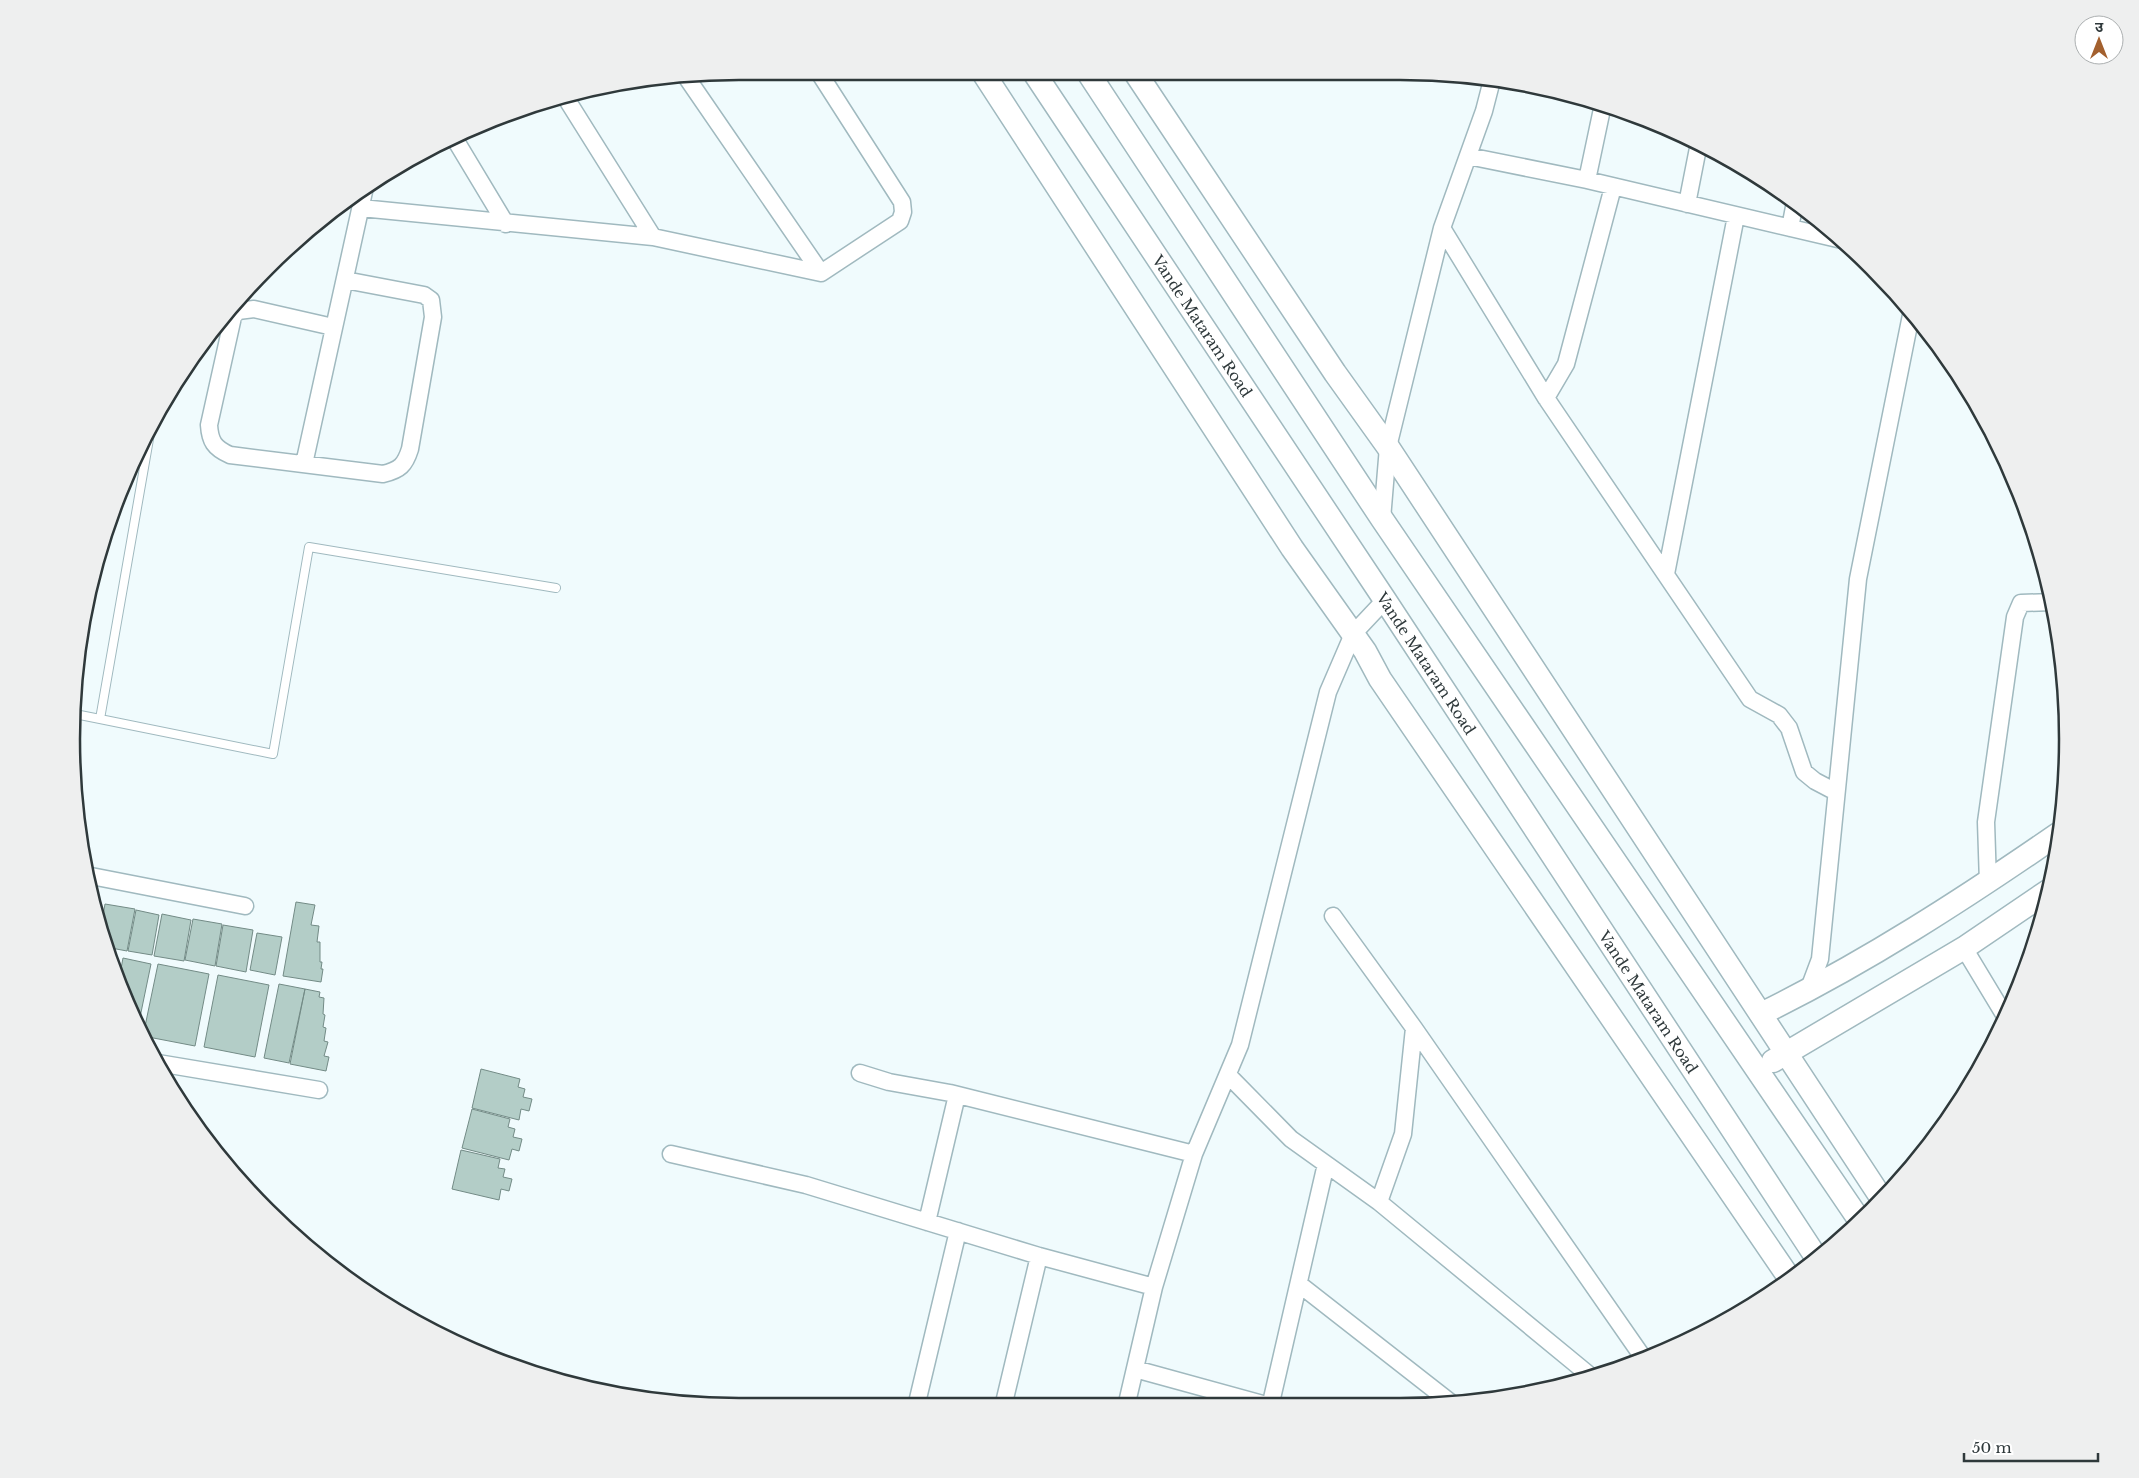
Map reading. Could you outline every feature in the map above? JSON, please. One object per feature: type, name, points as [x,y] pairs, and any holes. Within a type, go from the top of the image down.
[{"type":"street","points":[[361,208],[506,224],[653,237],[821,273],[900,221],[903,212],[902,202],[824,80]]},
{"type":"street","points":[[988,80],[1292,548],[1353,634],[1380,680],[1786,1273]]},
{"type":"street","name":"Vande Mataram Road","points":[[1039,80],[1385,600],[1813,1252]]},
{"type":"street","points":[[1093,80],[1382,519],[1759,1069],[1856,1215]]},
{"type":"street","points":[[1140,80],[1335,373],[1388,447],[1878,1192]]},
{"type":"street","points":[[690,82],[821,273]]},
{"type":"street","points":[[1382,519],[1388,447],[1442,228],[1468,156],[1490,87]]},
{"type":"street","points":[[568,102],[653,237]]},
{"type":"street","points":[[1587,180],[1601,112]]},
{"type":"street","points":[[458,144],[506,224]]},
{"type":"street","points":[[1687,204],[1697,151]]},
{"type":"street","points":[[1468,156],[1587,180],[1826,236]]},
{"type":"street","points":[[1546,398],[1566,364],[1614,187]]},
{"type":"street","points":[[304,464],[363,198]]},
{"type":"street","points":[[1790,228],[1793,211]]},
{"type":"street","points":[[1666,574],[1736,216]]},
{"type":"street","points":[[1442,228],[1546,398],[1750,699],[1779,715],[1789,728],[1804,772],[1815,781],[1836,792]]},
{"type":"street","points":[[233,318],[209,425],[210,440],[220,451],[230,455],[384,474],[397,471],[406,462],[410,449],[433,316],[431,300],[424,295],[345,280]]},
{"type":"street","points":[[238,311],[254,309],[333,327]]},
{"type":"street","points":[[1808,991],[1820,959],[1858,579],[1910,322]]},
{"type":"street","points":[[1128,1398],[1154,1288],[1194,1154],[1240,1045],[1328,692],[1353,634],[1385,600]]},
{"type":"street","points":[[1988,883],[1986,822],[2015,617],[2021,603],[2044,602]]},
{"type":"street","points":[[1761,1014],[1808,991],[1988,883],[2051,839]]},
{"type":"street","points":[[95,878],[245,906]]},
{"type":"street","points":[[1759,1069],[1964,948],[2040,897]]},
{"type":"street","points":[[1333,916],[1414,1028],[1640,1353]]},
{"type":"street","points":[[1964,948],[2001,1008]]},
{"type":"street","points":[[1379,1202],[1403,1134],[1414,1028]]},
{"type":"street","points":[[166,1064],[319,1090]]},
{"type":"street","points":[[860,1073],[888,1082],[957,1095],[1194,1154]]},
{"type":"street","points":[[1228,1075],[1291,1139],[1379,1202],[1585,1372]]},
{"type":"street","points":[[927,1222],[957,1095]]},
{"type":"street","points":[[671,1154],[806,1185],[1039,1256],[1154,1288]]},
{"type":"street","points":[[1272,1398],[1326,1164]]},
{"type":"street","points":[[918,1398],[958,1231]]},
{"type":"street","points":[[1005,1398],[1039,1256]]},
{"type":"street","points":[[1298,1284],[1443,1397]]},
{"type":"street","points":[[1135,1369],[1241,1398]]},
{"type":"lane","points":[[100,719],[147,450]]},
{"type":"lane","points":[[81,715],[273,754],[309,547],[556,588]]},
{"type":"building","points":[[296,902],[315,905],[311,925],[319,926],[317,942],[320,942],[320,962],[322,962],[321,969],[323,969],[321,982],[283,976]]},
{"type":"building","points":[[105,904],[135,909],[127,951],[114,949],[103,914]]},
{"type":"building","points":[[136,910],[159,915],[152,955],[128,951]]},
{"type":"building","points":[[162,914],[191,920],[184,961],[154,956]]},
{"type":"building","points":[[193,919],[222,924],[215,966],[185,960]]},
{"type":"building","points":[[223,925],[253,930],[246,972],[216,966]]},
{"type":"building","points":[[257,933],[282,937],[275,975],[250,970]]},
{"type":"building","points":[[123,958],[151,964],[141,1014],[130,991],[121,968]]},
{"type":"building","points":[[158,964],[209,974],[195,1046],[152,1038],[145,1024]]},
{"type":"building","points":[[218,975],[269,985],[255,1057],[204,1047]]},
{"type":"building","points":[[279,984],[305,989],[289,1063],[264,1058]]},
{"type":"building","points":[[305,989],[320,992],[319,997],[324,998],[323,1014],[325,1015],[323,1027],[326,1028],[324,1041],[328,1042],[324,1056],[329,1057],[326,1071],[290,1064]]},
{"type":"building","points":[[481,1069],[520,1079],[518,1087],[525,1089],[523,1097],[532,1099],[529,1111],[521,1109],[519,1120],[472,1108]]},
{"type":"building","points":[[472,1109],[510,1119],[508,1127],[515,1129],[513,1137],[522,1139],[519,1151],[512,1149],[509,1160],[462,1148]]},
{"type":"building","points":[[461,1150],[500,1159],[498,1168],[505,1169],[503,1177],[512,1179],[509,1191],[501,1189],[499,1200],[452,1189]]}]
